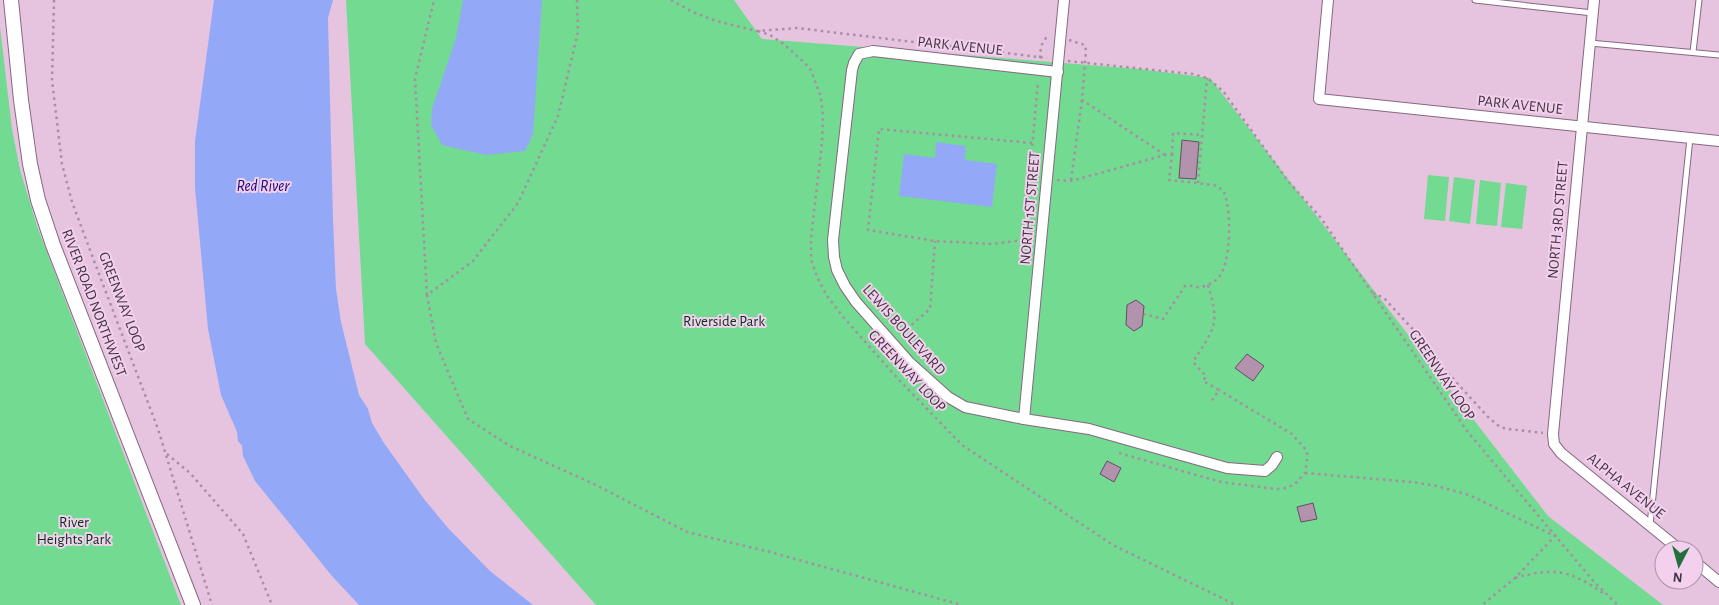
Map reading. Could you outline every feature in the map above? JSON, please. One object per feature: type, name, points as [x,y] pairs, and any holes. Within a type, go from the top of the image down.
[{"type":"street","name":"RIVER ROAD NORTHWEST","points":[[11,0],[20,100],[38,200],[53,245],[193,605]]},
{"type":"street","name":"NORTH 1ST STREET","points":[[1024,419],[1064,0]]},
{"type":"street","name":"PARK AVENUE","points":[[1328,0],[1319,99],[1719,140]]},
{"type":"street","name":"NORTH 3RD STREET","points":[[1553,439],[1594,0]]},
{"type":"street","name":"PARK AVENUE","points":[[859,54],[873,51],[1058,72]]},
{"type":"street","name":"LEWIS BOULEVARD","points":[[859,54],[852,70],[833,240],[837,270],[844,286],[867,316],[910,363],[948,397],[965,407],[1024,419],[1089,429],[1227,468],[1258,472],[1265,471],[1277,457]]},
{"type":"street","name":"ALPHA AVENUE","points":[[1553,439],[1561,453],[1668,540]]},
{"type":"street","points":[[1704,569],[1719,582]]},
{"type":"lane","points":[[1475,0],[1593,13]]},
{"type":"lane","points":[[1693,52],[1699,0]]},
{"type":"lane","points":[[1590,43],[1719,54]]},
{"type":"lane","points":[[1650,525],[1690,138]]},
{"type":"path","name":"GREENWAY LOOP","points":[[54,0],[52,80],[62,164],[72,202],[158,429],[212,605]]},
{"type":"path","points":[[434,0],[416,79],[427,295],[436,343],[468,419],[510,446],[596,485],[687,532],[770,552],[962,605]]},
{"type":"path","points":[[427,295],[473,261],[518,203],[558,116],[578,32],[577,0]]},
{"type":"path","name":"GREENWAY LOOP","points":[[757,31],[770,35],[785,45],[810,68],[821,97],[823,117],[822,143],[811,238],[812,259],[816,277],[827,296],[844,318],[899,380],[962,445],[1113,545],[1236,605]]},
{"type":"path","points":[[1032,143],[879,129],[868,230],[935,241],[992,244],[1024,240],[1039,70],[1043,42],[1046,38],[1061,38],[1085,45],[1082,100],[1071,181]]},
{"type":"path","points":[[1198,183],[1207,78]]},
{"type":"path","points":[[1082,100],[1165,155]]},
{"type":"path","points":[[1144,314],[1163,319],[1185,286],[1190,284],[1198,288],[1208,285],[1224,271],[1228,235],[1226,194],[1219,187],[1169,180],[1173,133],[1202,135]]},
{"type":"path","points":[[1048,179],[1071,181],[1165,155],[1172,156]]},
{"type":"path","name":"GREENWAY LOOP","points":[[1321,218],[1467,431],[1555,536],[1618,605]]},
{"type":"path","points":[[902,333],[930,309],[935,241]]},
{"type":"path","points":[[1119,453],[1221,482],[1276,489],[1296,484],[1305,473],[1307,451],[1298,439],[1204,381],[1206,376],[1194,362],[1212,333],[1215,320],[1213,302],[1208,285]]},
{"type":"path","points":[[1372,292],[1384,298],[1420,337],[1446,371],[1488,417],[1500,427],[1553,439]]},
{"type":"path","points":[[871,299],[922,356]]},
{"type":"path","points":[[1211,402],[1219,390]]},
{"type":"path","points":[[166,453],[190,473],[243,534],[272,605]]},
{"type":"path","points":[[1305,473],[1412,482],[1437,486],[1469,495],[1555,536],[1515,578],[1482,605]]},
{"type":"path","points":[[1515,578],[1535,572],[1552,570],[1570,574],[1588,582],[1608,596]]},
{"type":"green space","name":"Riverside Park","points":[[346,0],[734,0],[762,39],[1139,69],[1210,78],[1548,516],[1663,605],[596,605],[365,344]]},
{"type":"green space","name":"River Heights Park","points":[[0,27],[12,129],[20,170],[37,226],[181,605],[0,605]]},
{"type":"green space","points":[[1428,175],[1449,177],[1445,221],[1424,219]]},
{"type":"green space","points":[[1454,177],[1475,180],[1470,224],[1449,221]]},
{"type":"green space","points":[[1480,180],[1501,183],[1497,226],[1476,224]]},
{"type":"green space","points":[[1506,183],[1527,186],[1522,229],[1501,227]]},
{"type":"water","name":"Red River","points":[[214,0],[333,0],[328,18],[336,289],[341,322],[359,395],[368,409],[372,423],[384,443],[424,499],[448,528],[490,571],[533,605],[359,605],[332,576],[255,481],[243,456],[237,432],[221,395],[208,329],[195,188],[195,141]]},
{"type":"water","points":[[463,0],[542,0],[533,134],[525,151],[486,155],[442,145],[431,125],[432,109],[456,38]]},
{"type":"water","points":[[936,142],[966,146],[965,160],[997,164],[992,207],[899,196],[904,154],[935,158]]},
{"type":"building","points":[[1182,140],[1199,142],[1196,179],[1179,178]]},
{"type":"building","points":[[1136,300],[1144,306],[1142,326],[1134,331],[1126,325],[1127,305]]},
{"type":"building","points":[[1247,354],[1264,366],[1253,381],[1235,368]]},
{"type":"building","points":[[1107,461],[1121,468],[1114,482],[1100,474]]},
{"type":"building","points":[[1313,503],[1317,519],[1301,522],[1297,507]]}]
